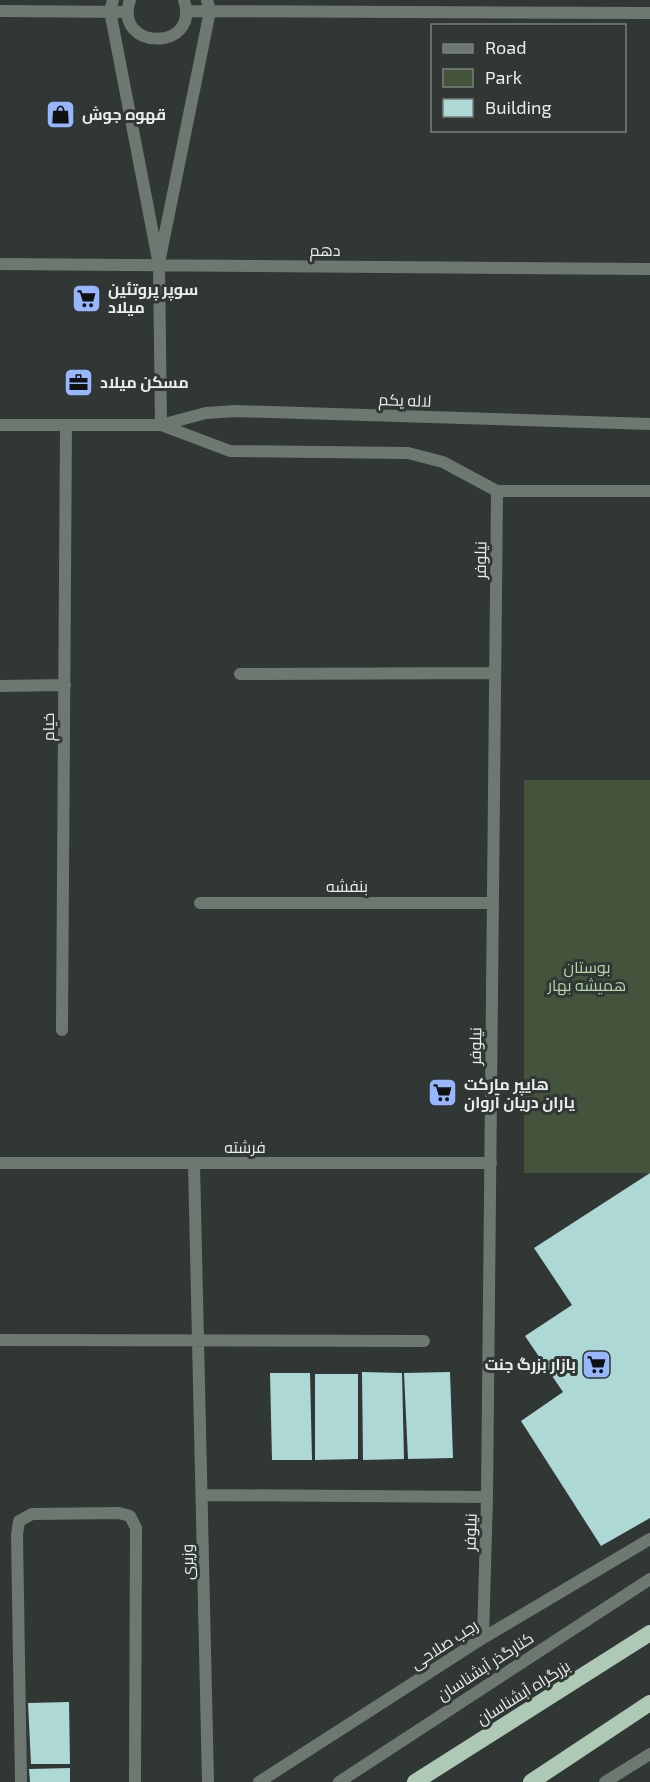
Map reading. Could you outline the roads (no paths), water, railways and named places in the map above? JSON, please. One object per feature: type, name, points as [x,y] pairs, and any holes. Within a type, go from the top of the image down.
[{"type":"highway","name":"بزرگراه آبشناسان","points":[[414,1782],[650,1633]]},
{"type":"highway","points":[[531,1782],[650,1703]]},
{"type":"street","points":[[112,6],[159,265],[161,425]]},
{"type":"street","points":[[0,11],[129,6],[135,30],[143,36],[162,40],[179,30],[185,6],[650,14]]},
{"type":"street","points":[[159,265],[209,6]]},
{"type":"street","name":"دهم","points":[[0,264],[650,269]]},
{"type":"street","name":"لاله یکم","points":[[0,425],[161,425],[206,413],[236,411],[650,424]]},
{"type":"street","name":"خیام","points":[[62,1030],[66,425]]},
{"type":"street","name":"لاله یکم","points":[[161,425],[230,451],[408,453],[443,462],[497,491]]},
{"type":"street","points":[[497,491],[650,490]]},
{"type":"street","name":"نیلوفر","points":[[483,1638],[487,1497],[497,491]]},
{"type":"street","points":[[240,674],[495,673]]},
{"type":"street","points":[[0,686],[64,685]]},
{"type":"street","name":"بنفشه","points":[[200,903],[493,903]]},
{"type":"street","name":"فرشته","points":[[0,1163],[490,1163]]},
{"type":"street","name":"وزیری","points":[[194,1164],[208,1782]]},
{"type":"street","points":[[0,1340],[424,1341]]},
{"type":"street","points":[[202,1495],[487,1497]]},
{"type":"street","points":[[21,1782],[17,1535],[19,1521],[32,1514],[119,1513],[130,1516],[136,1528],[135,1782]]},
{"type":"street","name":"رجب صلاحی","points":[[260,1782],[483,1638],[650,1539]]},
{"type":"street","name":"کنارگذر آبشناسان","points":[[339,1782],[650,1579]]},
{"type":"street","points":[[605,1782],[650,1754]]},
{"type":"street","points":[[635,1763],[650,1764]]},
{"type":"place","name":"قهوه جوش","points":[[61,114]]},
{"type":"place","name":"سوپر پروتئین میلاد","points":[[87,298]]},
{"type":"place","name":"مسکن میلاد","points":[[79,382]]},
{"type":"place","name":"هایپر مارکت یاران دریان آروان","points":[[443,1093]]},
{"type":"place","name":"بازار بزرگ جنت","points":[[597,1364]]},
{"type":"park label","name":"بوستان همیشه بهار","points":[[587,976]]}]
